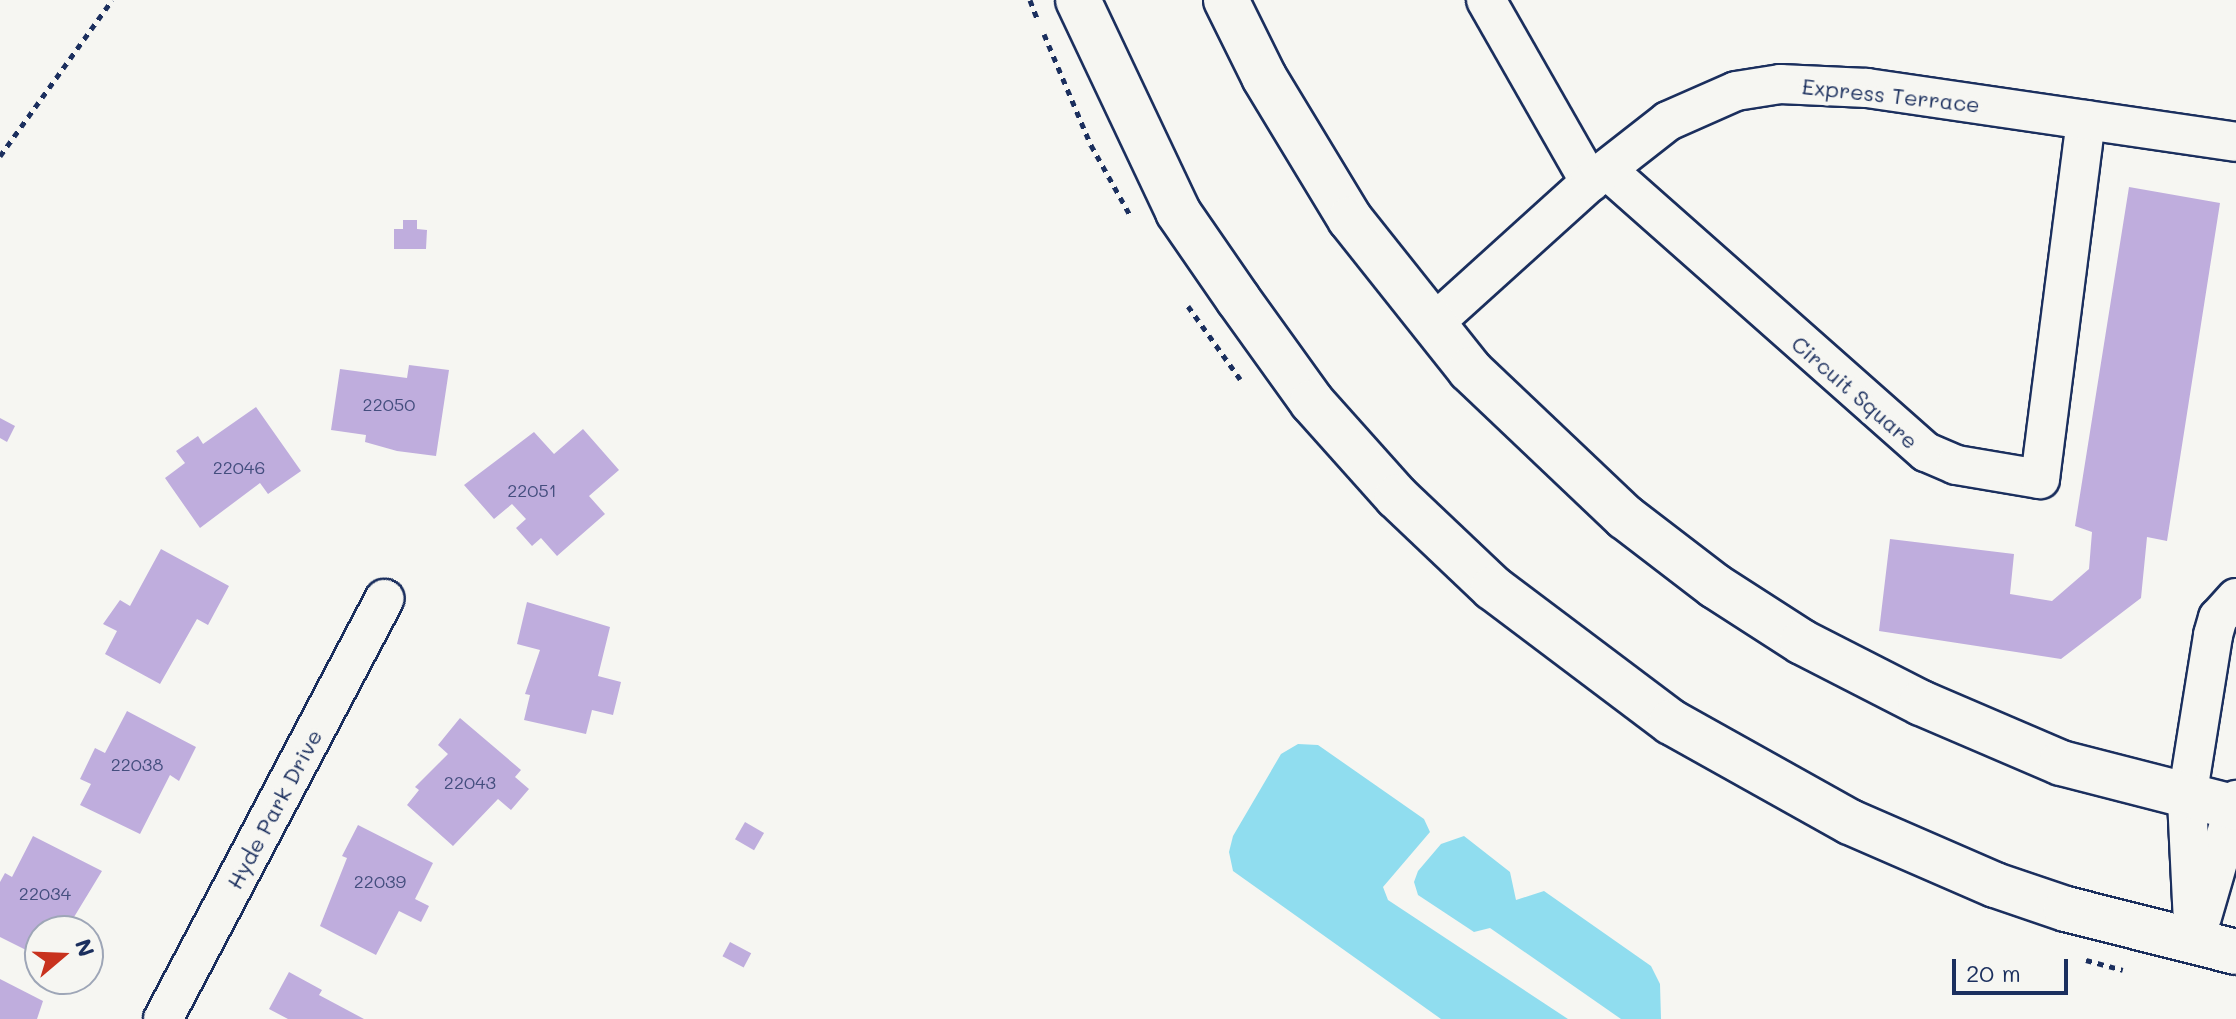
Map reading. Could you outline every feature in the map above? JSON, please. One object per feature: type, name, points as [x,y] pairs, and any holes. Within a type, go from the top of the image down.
[{"type":"main road","points":[[1078,0],[1178,212],[1238,299],[1312,402],[1386,485],[1493,588],[1671,722],[1784,789],[1995,885],[2215,947]]},
{"type":"main road","points":[[1226,0],[1264,77],[1350,219],[1470,370],[1625,517],[1715,586],[1802,642],[1921,703],[2061,763],[2187,798],[2236,808]]},
{"type":"street","points":[[1486,0],[1598,176]]},
{"type":"street","name":"Express Terrace","points":[[1434,323],[1598,176],[1668,121],[1697,106],[1780,84],[1867,88],[2236,142]]},
{"type":"street","name":"Circuit Square","points":[[1598,176],[1926,452],[1956,465],[2040,479],[2086,120]]},
{"type":"street","points":[[2215,947],[2187,798],[2213,635],[2218,618],[2236,598]]},
{"type":"street","name":"Hyde Park Drive","points":[[163,1019],[384,599]]},
{"type":"street","points":[[2215,947],[2236,800]]},
{"type":"path","points":[[0,156],[112,0]]},
{"type":"water","points":[[1298,744],[1318,745],[1424,819],[1430,832],[1383,887],[1388,900],[1568,1019],[1441,1019],[1233,871],[1229,852],[1233,836],[1281,754]]},
{"type":"water","points":[[1464,836],[1510,872],[1516,900],[1544,891],[1651,966],[1660,984],[1661,1019],[1621,1019],[1490,928],[1474,932],[1418,895],[1414,882],[1418,871],[1441,844]]},
{"type":"building","points":[[2129,187],[2220,203],[2167,541],[2147,537],[2141,598],[2061,659],[1879,631],[1890,539],[2014,554],[2010,594],[2052,601],[2089,569],[2092,532],[2075,526]]},
{"type":"building","points":[[403,220],[417,220],[417,229],[427,230],[426,249],[394,249],[394,229],[403,229]]},
{"type":"building","points":[[409,365],[449,370],[436,456],[397,451],[365,442],[366,435],[331,430],[340,369],[407,378]]},
{"type":"building","points":[[256,407],[301,471],[268,494],[260,483],[200,528],[165,478],[185,463],[176,451],[198,436],[203,444]]},
{"type":"building","points":[[0,418],[15,426],[7,442],[0,438]]},
{"type":"building","points":[[583,429],[619,470],[589,496],[605,514],[557,556],[541,538],[532,546],[516,528],[526,519],[512,504],[494,519],[464,485],[534,432],[554,454]]},
{"type":"building","points":[[161,549],[229,586],[208,625],[197,619],[160,684],[105,654],[117,631],[103,624],[120,600],[130,606]]},
{"type":"building","points":[[527,602],[610,627],[598,676],[621,682],[613,715],[592,710],[586,734],[524,720],[530,695],[525,694],[540,650],[517,644]]},
{"type":"building","points":[[127,711],[196,747],[179,781],[170,775],[140,834],[80,805],[91,784],[80,779],[95,748],[105,753]]},
{"type":"building","points":[[460,718],[521,770],[515,777],[529,789],[511,810],[498,799],[453,846],[407,805],[419,790],[415,787],[448,754],[438,745]]},
{"type":"building","points":[[745,822],[764,833],[754,850],[735,839]]},
{"type":"building","points":[[358,825],[433,863],[415,899],[429,906],[421,922],[399,911],[376,955],[320,926],[347,858],[342,856]]},
{"type":"building","points":[[33,836],[102,871],[75,915],[24,915],[24,949],[0,937],[0,882],[5,873],[12,877]]},
{"type":"building","points":[[730,942],[751,953],[744,967],[722,956]]},
{"type":"building","points":[[289,972],[322,990],[319,995],[364,1019],[288,1019],[269,1009]]},
{"type":"building","points":[[0,979],[24,991],[24,995],[43,1001],[37,1019],[0,1019]]}]
